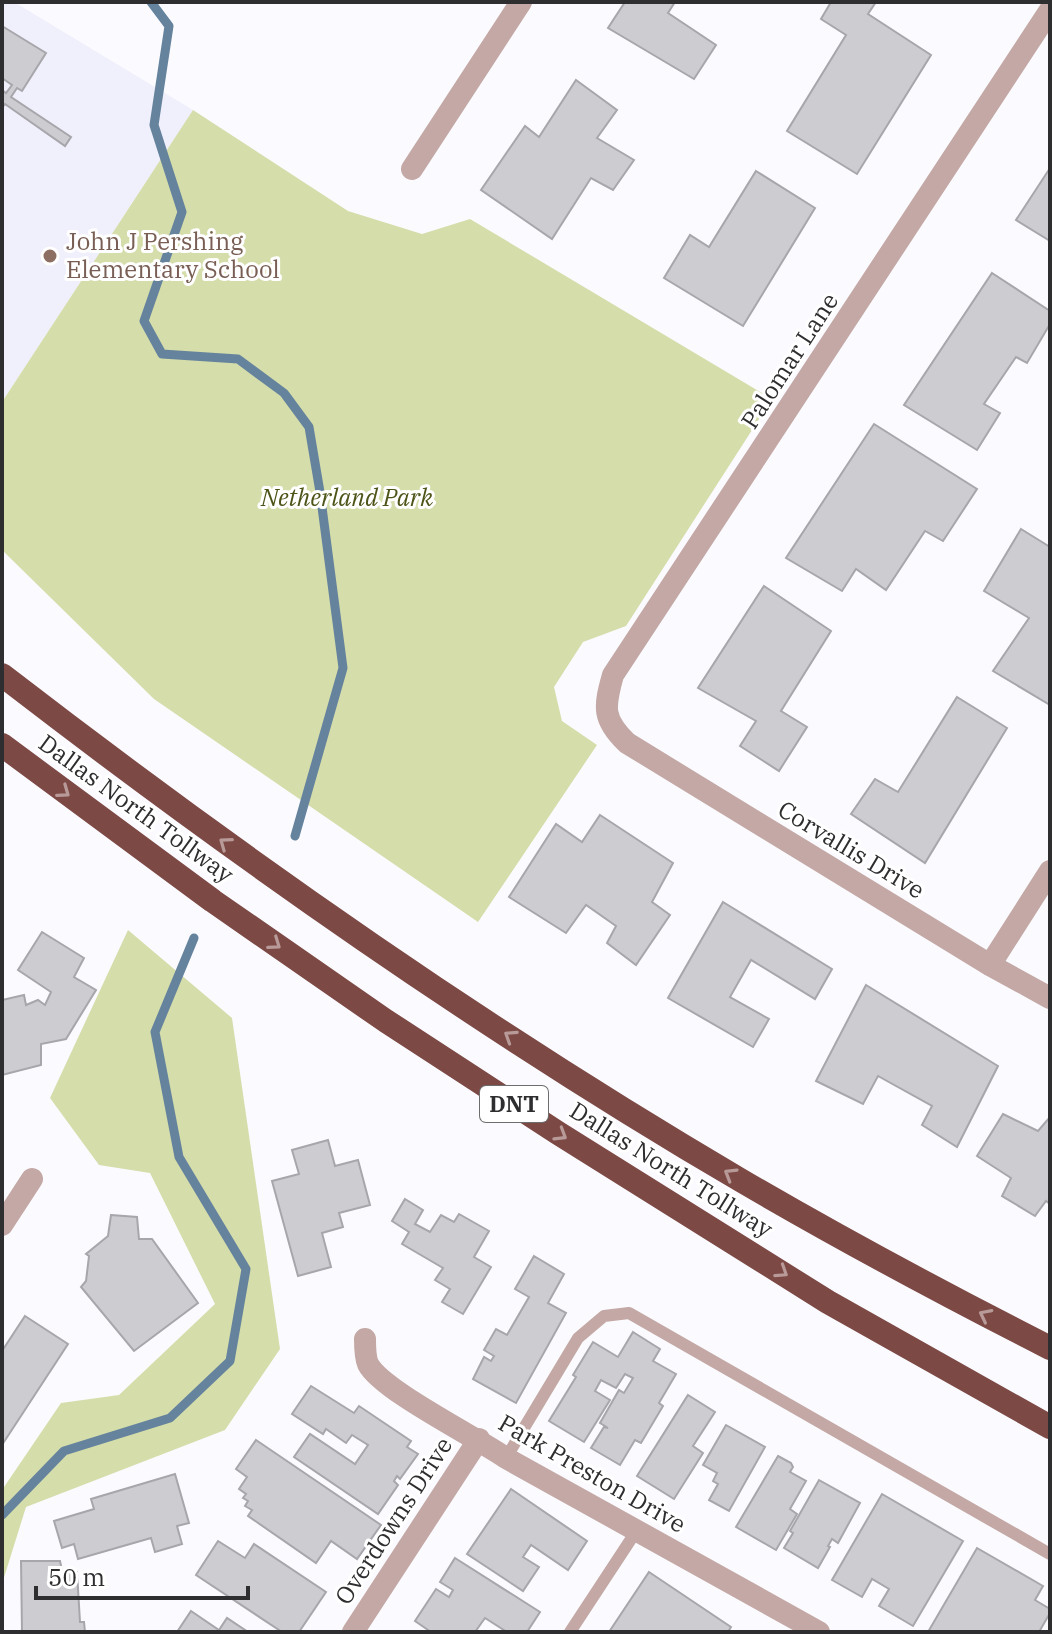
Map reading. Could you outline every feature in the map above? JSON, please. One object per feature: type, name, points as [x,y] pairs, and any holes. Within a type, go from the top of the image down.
[{"type":"highway","name":"Dallas North Tollway","points":[[2,675],[223,842],[569,1075],[741,1181],[920,1281],[1050,1348]]},
{"type":"highway","name":"Dallas North Tollway","points":[[2,745],[213,901],[386,1021],[558,1133],[828,1302],[1050,1427]]},
{"type":"street","points":[[412,169],[521,2]]},
{"type":"street","name":"Palomar Lane","points":[[627,743],[610,726],[607,699],[613,675],[1050,10]]},
{"type":"street","name":"Corvallis Drive","points":[[627,743],[990,965],[1050,998]]},
{"type":"street","points":[[990,965],[1050,871]]},
{"type":"street","points":[[2,1225],[32,1179]]},
{"type":"street","name":"Park Preston Drive","points":[[365,1339],[367,1363],[385,1385],[506,1458],[637,1530],[787,1624],[819,1632]]},
{"type":"street","name":"Overdowns Drive","points":[[353,1632],[479,1439]]},
{"type":"lane","points":[[506,1458],[578,1338],[604,1316],[629,1313],[1050,1554]]},
{"type":"lane","points":[[570,1632],[637,1530]]},
{"type":"shaded area","name":"John J Pershing Elementary School","points":[[2,2],[14,2],[193,110],[2,402]]},
{"type":"green space","name":"Netherland Park","points":[[193,110],[348,211],[422,234],[470,219],[772,399],[626,626],[583,642],[554,687],[562,721],[597,745],[478,922],[154,699],[2,550],[2,402]]},
{"type":"green space","points":[[128,930],[232,1018],[280,1349],[225,1430],[26,1507],[2,1584],[2,1490],[61,1403],[119,1395],[215,1304],[150,1173],[99,1165],[50,1098]]},
{"type":"building","points":[[625,2],[675,2],[668,13],[716,45],[694,79],[608,28]]},
{"type":"building","points":[[831,2],[876,2],[868,14],[931,55],[857,174],[787,131],[846,35],[821,19]]},
{"type":"building","points":[[2,26],[46,53],[22,91],[17,88],[11,97],[71,137],[65,146],[5,104],[2,108],[2,90],[6,93],[12,85],[2,78]]},
{"type":"building","points":[[576,80],[617,110],[597,138],[634,160],[613,190],[591,178],[552,239],[481,190],[525,126],[539,137]]},
{"type":"building","points":[[1050,168],[1050,241],[1016,220]]},
{"type":"building","points":[[756,171],[815,208],[743,326],[664,278],[690,235],[709,247]]},
{"type":"building","points":[[992,273],[1050,311],[1050,324],[1027,363],[1016,357],[984,404],[1000,413],[977,450],[904,405]]},
{"type":"building","points":[[874,424],[977,489],[943,541],[925,531],[886,590],[856,569],[842,591],[786,558]]},
{"type":"building","points":[[1021,529],[1050,547],[1050,705],[993,671],[1029,618],[984,591]]},
{"type":"building","points":[[764,586],[831,631],[781,711],[807,727],[779,771],[740,746],[756,721],[698,688]]},
{"type":"building","points":[[957,697],[1007,728],[925,863],[851,814],[875,779],[898,792]]},
{"type":"building","points":[[600,815],[673,863],[652,902],[670,915],[636,965],[607,943],[616,926],[586,905],[566,933],[509,897],[556,824],[582,842]]},
{"type":"building","points":[[723,902],[832,969],[815,999],[751,960],[730,997],[769,1019],[753,1047],[668,998]]},
{"type":"building","points":[[42,932],[84,958],[74,977],[96,990],[66,1039],[41,1044],[41,1065],[2,1075],[2,1000],[24,995],[26,1005],[38,1000],[45,1005],[51,992],[18,970]]},
{"type":"building","points":[[866,985],[998,1066],[957,1147],[922,1125],[932,1106],[878,1076],[863,1104],[816,1081]]},
{"type":"building","points":[[1003,1114],[1038,1131],[1050,1117],[1050,1204],[1046,1201],[1035,1216],[1002,1196],[1011,1178],[977,1156]]},
{"type":"building","points":[[328,1140],[335,1166],[358,1160],[370,1205],[339,1213],[343,1227],[322,1233],[331,1267],[298,1276],[272,1181],[299,1174],[292,1150]]},
{"type":"building","points":[[405,1199],[423,1210],[415,1224],[430,1232],[441,1215],[454,1222],[459,1214],[489,1231],[474,1257],[491,1267],[463,1314],[442,1302],[450,1289],[435,1280],[443,1268],[402,1244],[409,1232],[392,1221]]},
{"type":"building","points":[[111,1215],[137,1217],[139,1239],[152,1239],[198,1303],[134,1351],[81,1287],[86,1281],[89,1256],[86,1254],[108,1236]]},
{"type":"building","points":[[534,1256],[564,1274],[548,1303],[566,1313],[516,1403],[473,1379],[484,1357],[491,1361],[494,1356],[484,1350],[496,1329],[507,1335],[529,1297],[515,1289]]},
{"type":"building","points":[[25,1316],[68,1344],[2,1445],[2,1351]]},
{"type":"building","points":[[633,1332],[660,1349],[653,1361],[676,1374],[659,1403],[663,1406],[641,1443],[635,1440],[620,1465],[591,1448],[604,1427],[608,1428],[600,1423],[619,1390],[624,1393],[633,1378],[625,1374],[616,1388],[601,1380],[595,1391],[610,1400],[584,1442],[549,1421],[593,1342],[618,1357]]},
{"type":"building","points":[[311,1386],[354,1413],[359,1406],[411,1441],[407,1447],[418,1454],[400,1479],[397,1476],[394,1481],[398,1485],[378,1514],[294,1457],[310,1434],[355,1464],[368,1445],[352,1435],[346,1443],[326,1429],[323,1434],[292,1414]]},
{"type":"building","points":[[688,1395],[715,1412],[693,1446],[703,1453],[674,1499],[637,1476]]},
{"type":"building","points":[[726,1425],[765,1447],[729,1511],[709,1500],[718,1484],[713,1481],[717,1473],[703,1465]]},
{"type":"building","points":[[256,1440],[381,1525],[357,1559],[331,1541],[316,1563],[248,1516],[252,1510],[245,1506],[248,1501],[243,1498],[246,1494],[239,1489],[247,1477],[236,1469]]},
{"type":"building","points":[[778,1456],[791,1463],[793,1467],[790,1472],[806,1481],[790,1509],[797,1514],[776,1550],[736,1527]]},
{"type":"building","points":[[175,1474],[189,1523],[177,1526],[182,1544],[155,1552],[151,1538],[78,1559],[74,1544],[62,1548],[54,1521],[94,1509],[91,1499]]},
{"type":"building","points":[[819,1480],[860,1503],[838,1543],[832,1539],[818,1568],[784,1548],[793,1533],[790,1531]]},
{"type":"building","points":[[511,1489],[587,1541],[568,1570],[531,1545],[523,1557],[539,1567],[523,1591],[467,1554]]},
{"type":"building","points":[[882,1494],[963,1541],[913,1626],[879,1606],[889,1589],[872,1579],[862,1597],[832,1580]]},
{"type":"building","points":[[218,1541],[245,1558],[254,1544],[326,1592],[299,1632],[282,1632],[196,1575]]},
{"type":"building","points":[[977,1548],[1043,1586],[1035,1600],[1050,1609],[1050,1613],[1039,1632],[928,1632]]},
{"type":"building","points":[[455,1558],[540,1612],[527,1632],[507,1632],[485,1618],[475,1632],[431,1632],[415,1621],[436,1589],[449,1597],[453,1590],[440,1582]]},
{"type":"building","points":[[21,1561],[60,1561],[62,1570],[77,1572],[80,1622],[84,1622],[85,1632],[22,1632]]},
{"type":"building","points":[[649,1572],[731,1627],[728,1632],[609,1632]]},
{"type":"building","points":[[191,1611],[219,1630],[227,1618],[248,1632],[177,1632]]},
{"type":"waterway","points":[[151,2],[169,26],[154,125],[182,212],[144,321],[162,354],[238,359],[284,393],[309,427],[343,668],[295,836]]},
{"type":"waterway","points":[[2,1515],[64,1451],[170,1418],[230,1361],[246,1269],[179,1157],[155,1032],[194,938]]},
{"type":"place","name":"John J Pershing Elementary School","points":[[50,256]]}]
